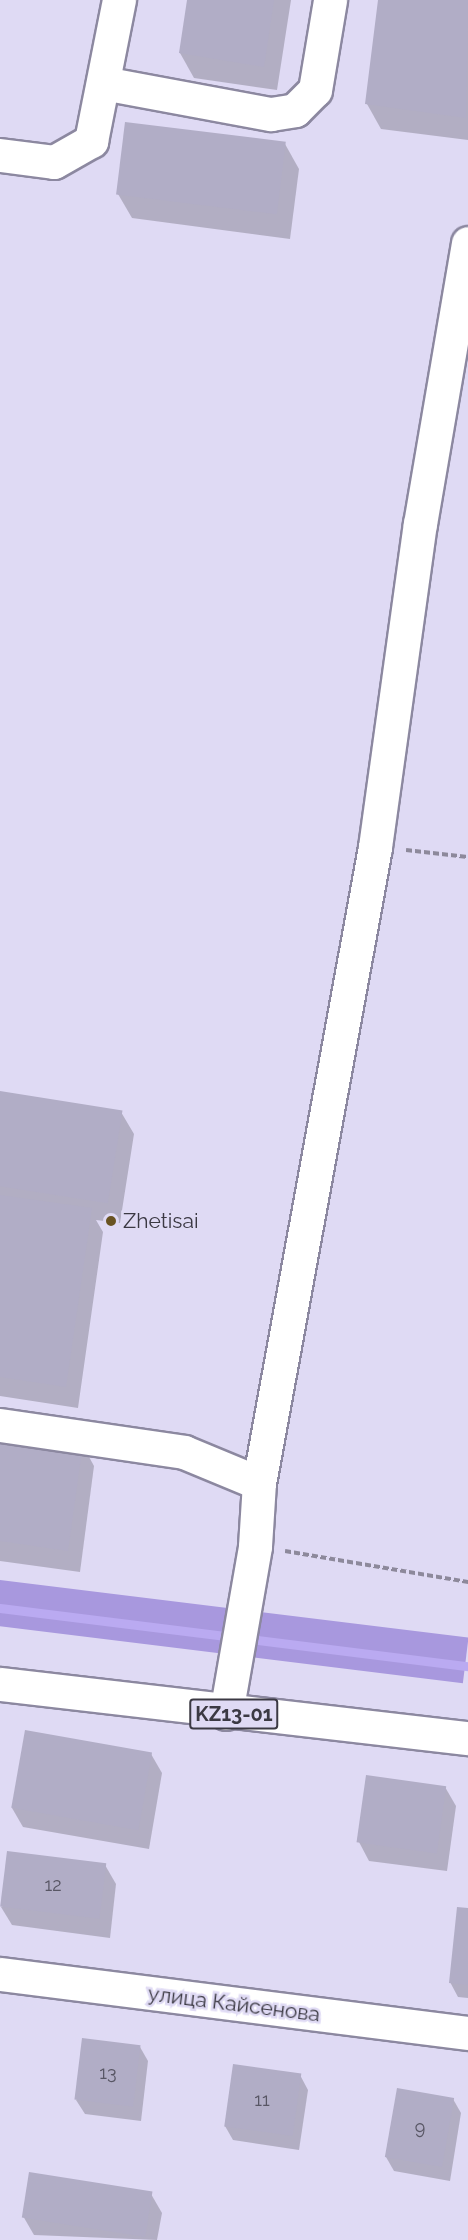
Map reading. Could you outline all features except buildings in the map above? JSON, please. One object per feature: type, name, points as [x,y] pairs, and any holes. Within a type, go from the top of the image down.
[{"type":"street","points":[[0,155],[54,162],[91,141],[119,0]]},
{"type":"street","points":[[104,83],[271,114],[295,110],[315,90],[330,0]]},
{"type":"street","points":[[226,1713],[255,1546],[259,1484],[375,847],[420,524],[468,243]]},
{"type":"street","points":[[0,1425],[184,1452],[259,1484]]},
{"type":"street","name":"KZ13-01","points":[[0,1684],[226,1713],[468,1738]]},
{"type":"street","name":"улица Кайсенова","points":[[0,1974],[468,2033]]},
{"type":"path","points":[[375,847],[468,857]]},
{"type":"path","points":[[255,1546],[468,1582]]},
{"type":"shaded area","points":[[0,1580],[468,1637],[463,1683],[0,1626]]},
{"type":"waterway","points":[[0,1608],[468,1666]]},
{"type":"place","name":"Zhetisai","points":[[111,1221]]}]
